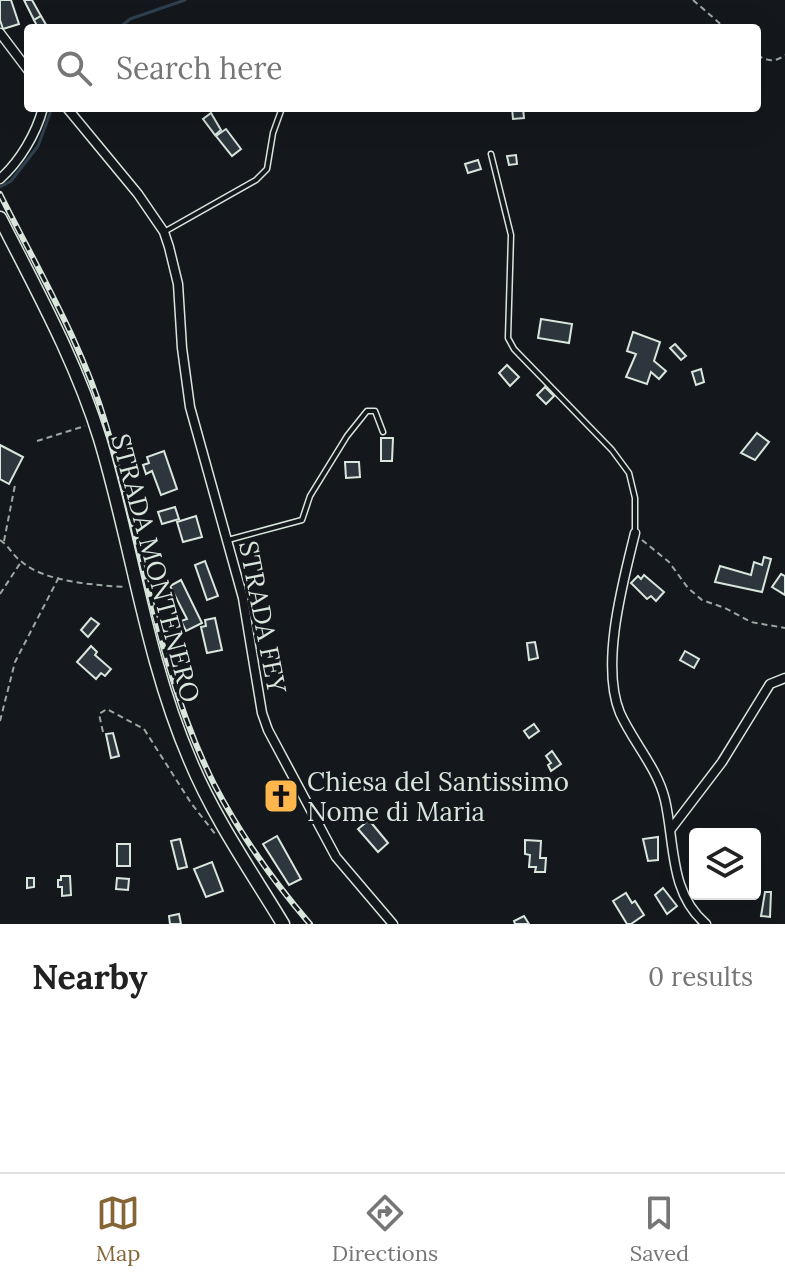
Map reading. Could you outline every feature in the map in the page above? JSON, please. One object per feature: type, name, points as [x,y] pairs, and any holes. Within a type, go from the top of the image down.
[{"type":"main road","name":"STRADA MONTENERO","points":[[0,218],[60,334],[81,382],[95,424],[162,683],[190,760],[212,804],[283,924]]},
{"type":"street","points":[[0,33],[24,65]]},
{"type":"street","points":[[0,179],[19,158],[41,112]]},
{"type":"street","points":[[70,112],[164,232]]},
{"type":"street","name":"STRADA FEY","points":[[164,232],[178,284],[190,407],[243,598],[260,704],[268,730],[336,857],[393,924]]},
{"type":"street","points":[[634,534],[619,599],[613,663],[614,691],[620,713],[664,795],[675,869],[682,892],[706,924]]},
{"type":"street","points":[[671,829],[722,762],[770,684],[785,678]]},
{"type":"lane","points":[[164,232],[256,180],[267,169],[273,133],[281,112]]},
{"type":"lane","points":[[491,154],[511,235],[508,338],[514,349],[612,450],[629,473],[635,498],[634,534]]},
{"type":"lane","points":[[228,540],[302,520],[310,496],[347,436],[367,411],[375,411],[383,432]]},
{"type":"path","points":[[693,0],[720,24]]},
{"type":"path","points":[[761,57],[774,60],[785,55]]},
{"type":"path","points":[[37,441],[95,424]]},
{"type":"path","points":[[15,485],[2,541],[21,562],[33,570],[83,584],[138,588]]},
{"type":"path","points":[[634,534],[669,562],[688,588],[702,600],[751,622],[785,628]]},
{"type":"path","points":[[0,594],[21,562]]},
{"type":"path","points":[[0,721],[15,662],[59,577]]},
{"type":"path","points":[[103,732],[100,712],[107,709],[144,729],[191,803],[217,837]]},
{"type":"building","points":[[0,0],[11,0],[19,24],[3,29]]},
{"type":"building","points":[[24,0],[32,0],[41,16],[34,20]]},
{"type":"building","points":[[41,16],[46,24],[36,24],[34,20]]},
{"type":"building","points":[[512,112],[523,112],[524,118],[513,119]]},
{"type":"building","points":[[211,113],[221,130],[215,135],[203,119]]},
{"type":"building","points":[[226,129],[241,149],[232,156],[216,136]]},
{"type":"building","points":[[516,155],[517,164],[509,165],[507,156]]},
{"type":"building","points":[[478,160],[481,169],[468,173],[465,164]]},
{"type":"building","points":[[541,319],[572,324],[569,343],[538,338]]},
{"type":"building","points":[[633,332],[660,342],[654,361],[666,371],[659,379],[651,372],[647,384],[626,377],[636,354],[627,351]]},
{"type":"building","points":[[675,344],[686,356],[681,360],[670,348]]},
{"type":"building","points":[[507,365],[519,377],[510,386],[499,373]]},
{"type":"building","points":[[701,369],[704,382],[696,385],[692,372]]},
{"type":"building","points":[[545,387],[554,396],[546,404],[537,395]]},
{"type":"building","points":[[757,433],[769,442],[755,460],[741,453]]},
{"type":"building","points":[[381,438],[393,438],[392,461],[381,461]]},
{"type":"building","points":[[0,445],[23,457],[9,484],[0,479]]},
{"type":"building","points":[[164,451],[177,489],[161,495],[152,471],[146,474],[143,465],[149,463],[147,457]]},
{"type":"building","points":[[345,462],[359,462],[360,477],[346,478]]},
{"type":"building","points":[[175,507],[179,519],[162,524],[158,512]]},
{"type":"building","points":[[196,516],[202,537],[183,542],[177,522]]},
{"type":"building","points":[[764,557],[771,559],[762,592],[715,582],[720,566],[751,575],[754,562],[762,565]]},
{"type":"building","points":[[205,561],[218,596],[207,600],[195,565]]},
{"type":"building","points":[[781,574],[785,576],[785,595],[772,587]]},
{"type":"building","points":[[644,575],[664,592],[656,601],[651,596],[647,599],[631,583]]},
{"type":"building","points":[[181,580],[202,623],[186,631],[181,621],[187,619],[170,586]]},
{"type":"building","points":[[91,618],[99,624],[88,637],[81,630]]},
{"type":"building","points":[[215,618],[222,650],[207,653],[201,627],[206,626],[205,620]]},
{"type":"building","points":[[535,642],[538,658],[529,660],[527,643]]},
{"type":"building","points":[[91,646],[97,652],[95,655],[111,669],[105,676],[101,673],[96,679],[77,662]]},
{"type":"building","points":[[685,651],[699,659],[694,668],[680,660]]},
{"type":"building","points":[[534,724],[539,731],[529,738],[524,731]]},
{"type":"building","points":[[113,733],[119,756],[111,758],[106,734]]},
{"type":"building","points":[[552,751],[561,764],[551,771],[548,765],[551,763],[546,756]]},
{"type":"building","name":"Chiesa del Santissimo Nome di Maria","points":[[286,787],[288,791],[294,788],[297,794],[278,807],[273,805],[270,796]]},
{"type":"building","points":[[369,820],[388,843],[378,852],[358,829]]},
{"type":"building","points":[[277,836],[301,879],[289,885],[263,844]]},
{"type":"building","points":[[658,837],[658,860],[648,861],[643,839]]},
{"type":"building","points":[[180,839],[187,867],[178,869],[171,841]]},
{"type":"building","points":[[525,840],[541,841],[540,858],[546,858],[545,872],[535,872],[536,867],[529,867],[530,855],[525,854]]},
{"type":"building","points":[[117,844],[130,844],[130,866],[117,866]]},
{"type":"building","points":[[212,862],[223,891],[206,897],[194,869]]},
{"type":"building","points":[[61,876],[70,876],[71,895],[62,896],[62,887],[58,887]]},
{"type":"building","points":[[27,878],[34,878],[34,887],[27,888]]},
{"type":"building","points":[[117,878],[129,879],[128,890],[116,889]]},
{"type":"building","points":[[663,888],[677,906],[667,914],[655,895]]},
{"type":"building","points":[[765,892],[771,892],[770,917],[761,916]]},
{"type":"building","points":[[626,893],[644,915],[631,924],[627,924],[613,901]]},
{"type":"building","points":[[179,914],[181,924],[170,924],[169,916]]},
{"type":"building","points":[[524,916],[529,924],[515,924],[514,921]]},
{"type":"waterway","points":[[124,24],[130,19],[185,0]]},
{"type":"waterway","points":[[0,187],[11,181],[38,146],[51,112]]},
{"type":"railway","points":[[0,194],[58,307],[96,395],[119,470],[165,653],[195,741],[214,784],[246,839],[310,924]]},
{"type":"place","name":"Chiesa del Santissimo Nome di Maria","points":[[281,796]]}]
